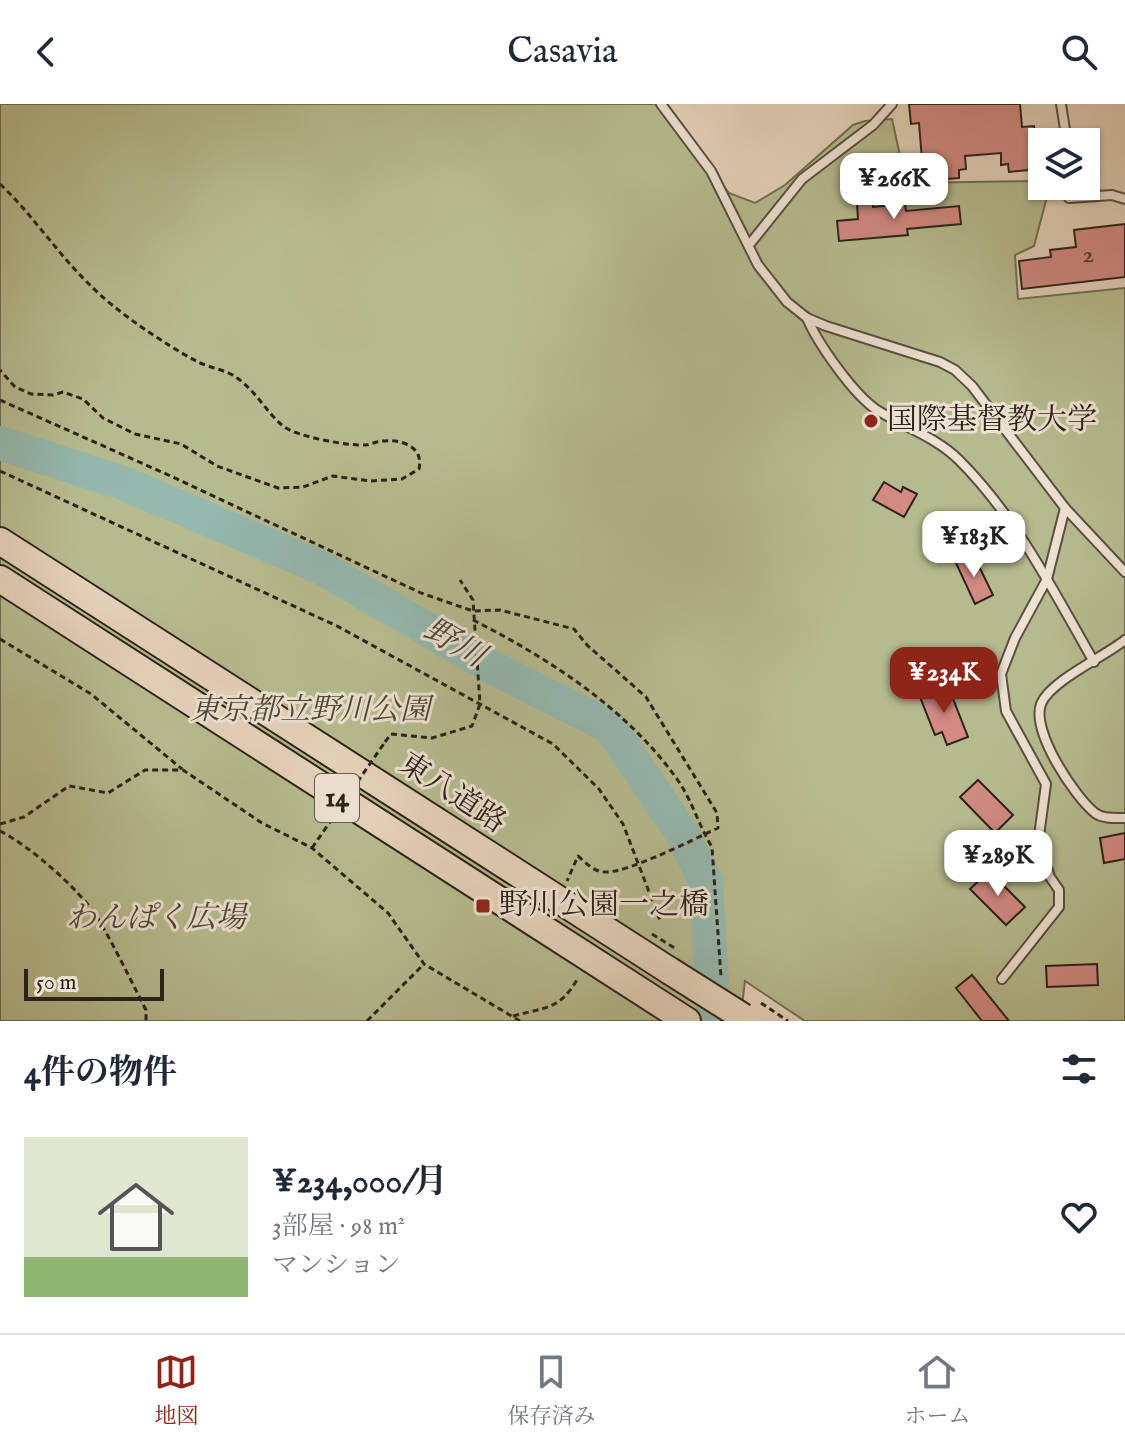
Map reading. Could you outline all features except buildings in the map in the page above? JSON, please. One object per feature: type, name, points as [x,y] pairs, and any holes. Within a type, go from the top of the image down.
[{"type":"main road","name":"東八道路","points":[[0,541],[670,971],[748,1012]]},
{"type":"main road","name":"14","points":[[0,579],[682,1017]]},
{"type":"lane","points":[[749,245],[802,179],[873,125],[892,104]]},
{"type":"lane","points":[[1061,104],[1065,128]]},
{"type":"lane","points":[[665,106],[711,171],[758,265],[787,302],[807,318],[955,370],[972,386],[1065,508],[1125,572]]},
{"type":"lane","points":[[1100,196],[1125,199]]},
{"type":"lane","points":[[807,318],[815,336],[859,395],[874,408],[946,447],[1005,513],[1094,662]]},
{"type":"lane","points":[[1002,979],[1059,907],[1059,890],[1050,877],[1039,836],[1046,784],[1006,711],[1001,674],[1005,658],[1047,579],[1065,508]]},
{"type":"lane","points":[[1125,640],[1046,696],[1040,706],[1041,728],[1047,746],[1096,814],[1125,818]]},
{"type":"path","points":[[0,184],[90,286],[140,325],[192,359],[235,375],[283,426],[303,435],[348,443],[367,445],[386,440],[405,443],[418,452],[421,461],[419,469],[402,479],[370,481],[333,476],[303,487],[278,488],[217,466],[181,444],[135,434],[103,418],[83,399],[63,392],[31,394],[15,387],[0,370]]},
{"type":"path","points":[[0,400],[409,588],[473,611],[500,610],[574,629],[587,645],[646,697],[717,813],[718,828],[639,863],[606,872],[592,868],[578,856],[566,883]]},
{"type":"path","points":[[0,471],[337,626],[553,744],[599,789],[623,824],[661,923]]},
{"type":"path","points":[[312,848],[391,734],[432,738],[472,726],[480,704],[473,600],[460,580]]},
{"type":"path","points":[[473,620],[554,667],[606,705],[647,743],[679,782],[712,847],[723,990]]},
{"type":"path","points":[[0,639],[91,694],[183,770],[262,823],[312,848],[388,913],[424,964],[520,1021]]},
{"type":"path","points":[[0,824],[24,817],[69,786],[108,793],[145,770],[183,770]]},
{"type":"path","points":[[0,831],[15,838],[50,866],[95,914],[146,1010],[146,1021]]},
{"type":"path","points":[[513,1016],[563,1000],[588,959]]},
{"type":"path","points":[[367,1021],[424,964]]},
{"type":"path","points":[[748,1012],[788,1021]]},
{"type":"green space","points":[[0,104],[667,104],[671,119],[729,193],[755,203],[785,185],[853,125],[892,119],[906,183],[1028,181],[1028,200],[1046,200],[1034,246],[1015,255],[1018,299],[1125,288],[1125,1021],[805,1021],[745,981],[740,1021],[0,1021]]},
{"type":"waterway","name":"野川","points":[[0,443],[123,483],[322,568],[497,670],[610,727],[682,833],[706,882],[714,1021]]},
{"type":"place","name":"国際基督教大学","points":[[871,421]]},
{"type":"place","name":"野川公園一之橋","points":[[483,906]]},
{"type":"park label","name":"東京都立野川公園","points":[[310,711]]},
{"type":"park label","name":"わんぱく広場","points":[[156,919]]}]
